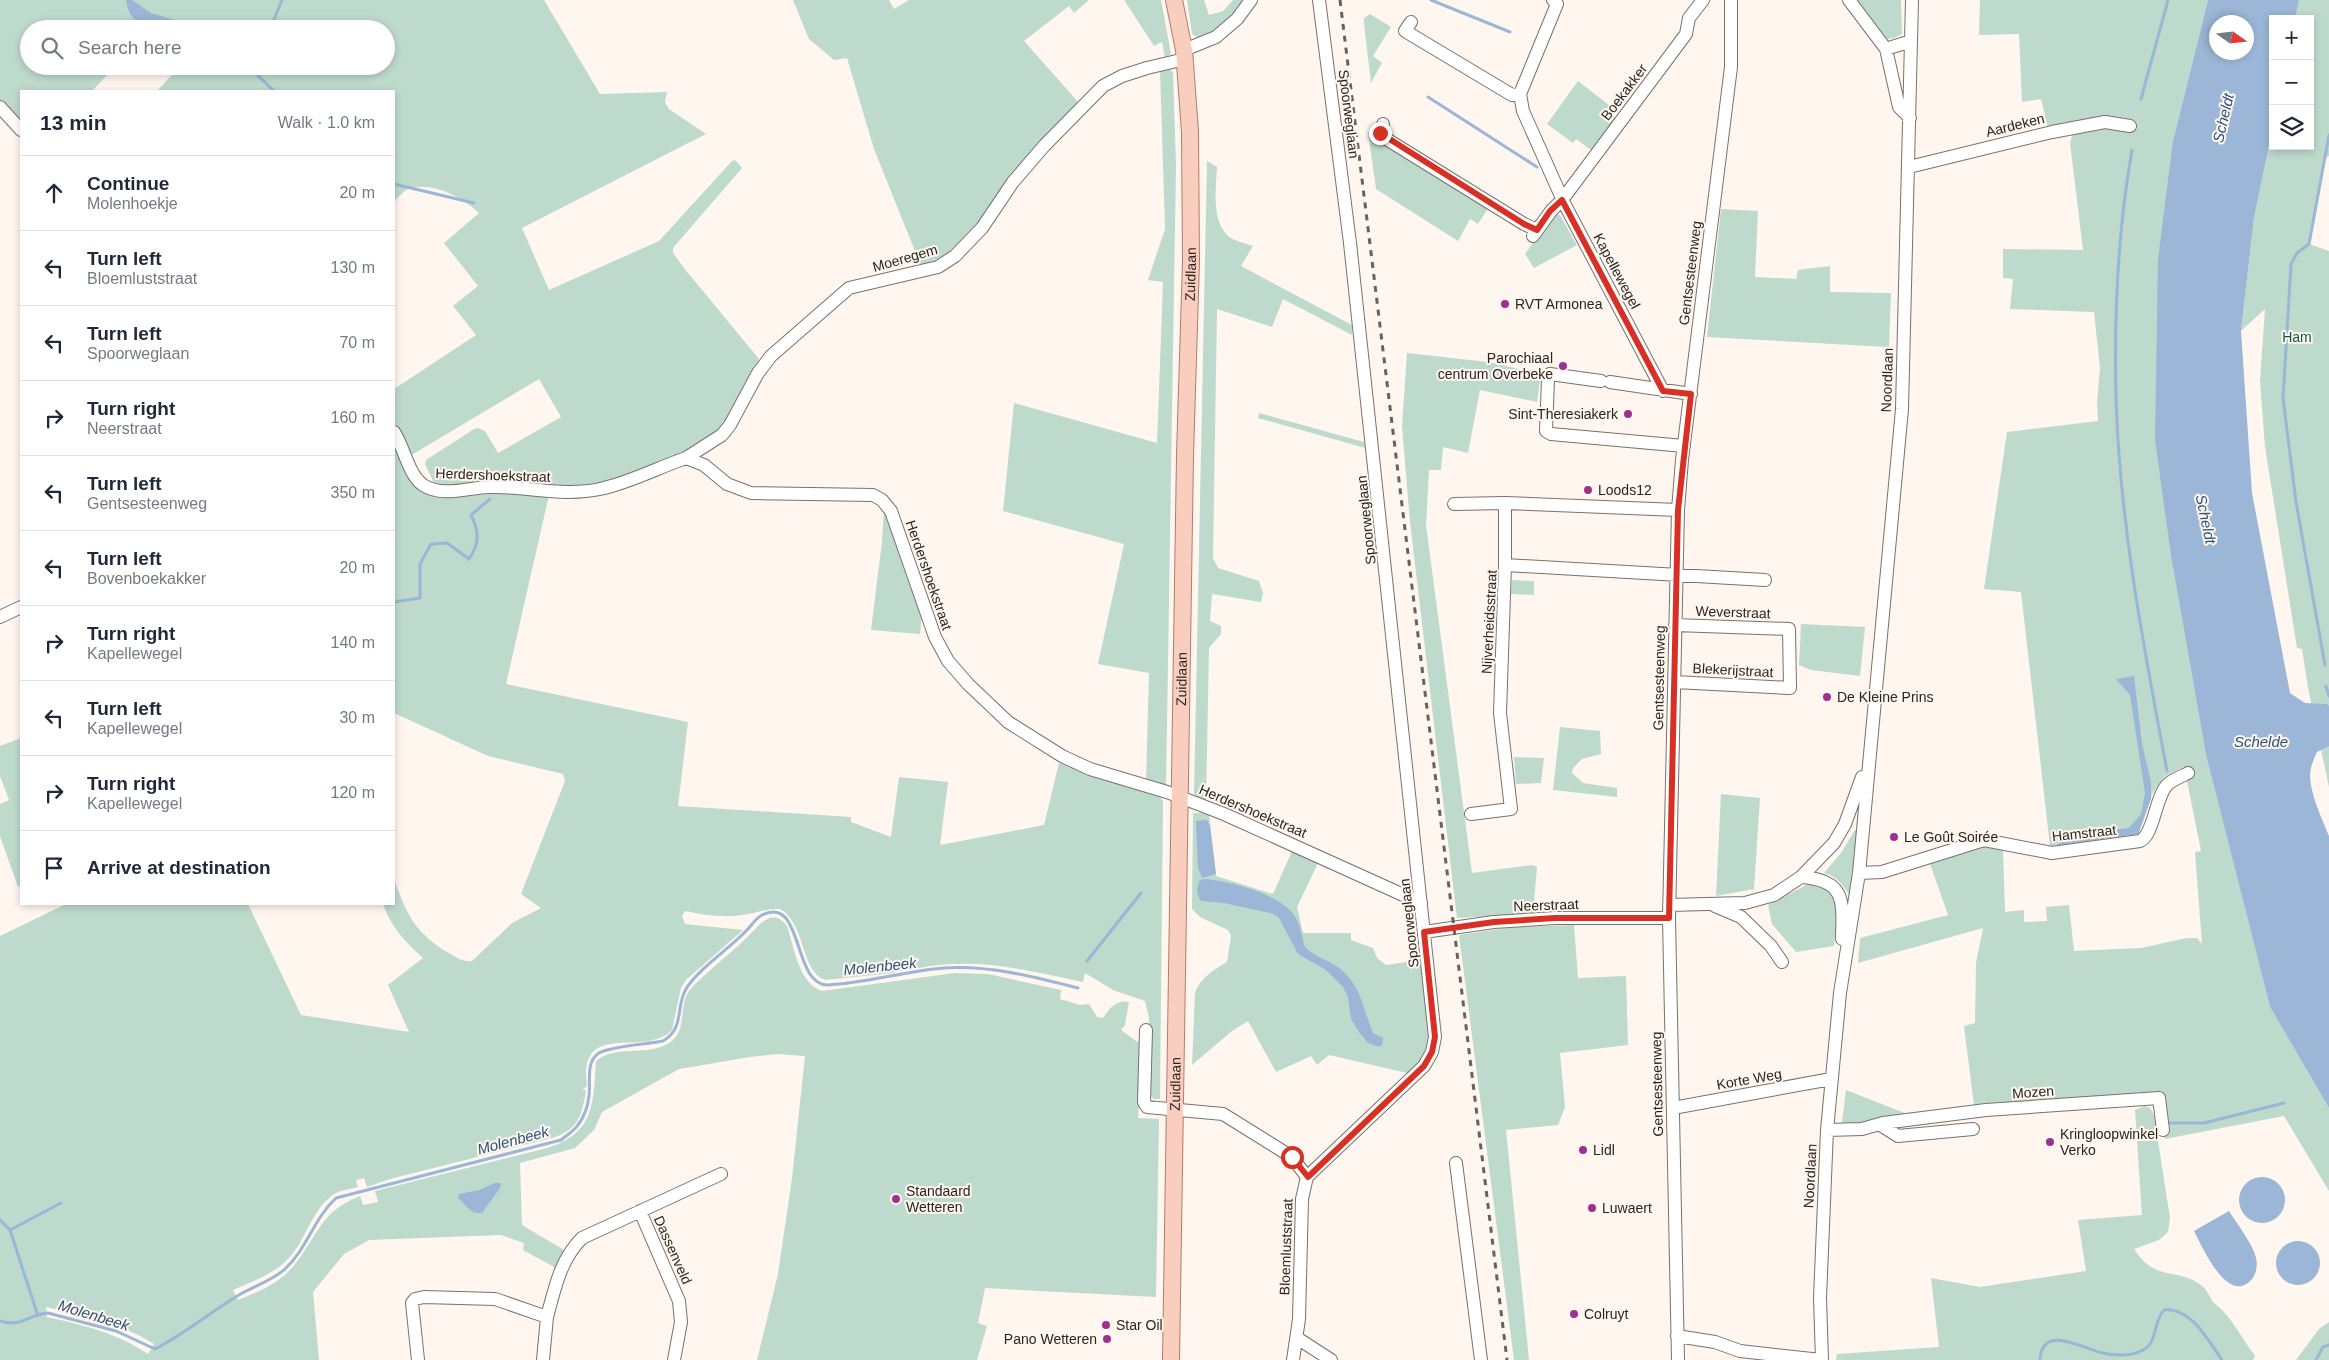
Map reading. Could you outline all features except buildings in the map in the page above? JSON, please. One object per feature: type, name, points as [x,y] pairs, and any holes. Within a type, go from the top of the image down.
[{"type":"main road","name":"Zuidlaan","points":[[1171,1360],[1185,455],[1191,261],[1190,132],[1185,55],[1174,0]]},
{"type":"street","name":"Moeregem","points":[[686,458],[722,435],[734,418],[758,373],[771,356],[849,288],[938,267],[955,256],[982,228],[1014,182],[1044,146],[1103,86],[1122,76],[1185,55],[1216,37],[1237,19],[1251,0]]},
{"type":"street","name":"Spoorweglaan","points":[[1308,1177],[1424,1066],[1432,1052],[1435,1037],[1350,243],[1319,0]]},
{"type":"street","points":[[1411,22],[1405,31],[1512,95],[1520,94],[1556,4],[1553,0]]},
{"type":"street","name":"Boekakker","points":[[1562,200],[1686,34],[1690,18],[1703,0]]},
{"type":"street","name":"Gentsesteenweg","points":[[1678,1360],[1669,905],[1678,510],[1684,446],[1731,67],[1731,0]]},
{"type":"street","points":[[1849,0],[1886,49],[1899,107],[1910,118]]},
{"type":"street","name":"Noordlaan","points":[[1822,1360],[1820,1298],[1831,1080],[1840,993],[1858,873],[1902,409],[1912,0]]},
{"type":"street","points":[[1886,49],[1911,41]]},
{"type":"street","name":"Kapellewegel","points":[[1520,94],[1523,110],[1562,200],[1663,391]]},
{"type":"street","points":[[0,107],[20,129]]},
{"type":"street","name":"Aardeken","points":[[1908,167],[2052,132],[2105,122],[2130,126]]},
{"type":"street","points":[[1383,124],[1380,135],[1524,224],[1535,233],[1550,211],[1562,200]]},
{"type":"street","points":[[1684,446],[1551,434],[1546,431],[1544,424],[1548,380],[1550,374],[1691,394]]},
{"type":"street","name":"Herdershoekstraat","points":[[395,434],[420,482],[438,491],[458,491],[489,487],[584,492],[614,485],[686,458],[704,465],[727,484],[751,493],[873,495],[882,500],[891,511],[935,637],[948,661],[995,711],[1024,733],[1062,756],[1090,768],[1180,797],[1280,838],[1421,903]]},
{"type":"street","points":[[1454,504],[1505,503],[1678,510]]},
{"type":"street","points":[[1505,503],[1505,565]]},
{"type":"street","name":"Nijverheidsstraat","points":[[1471,814],[1511,809],[1500,712],[1505,565],[1676,573],[1765,580]]},
{"type":"street","points":[[0,617],[20,607]]},
{"type":"street","name":"Weverstraat","points":[[1675,625],[1789,630]]},
{"type":"street","name":"Blekerijstraat","points":[[1675,682],[1790,688],[1789,630]]},
{"type":"street","name":"Noordlaan","points":[[1669,905],[1745,903],[1774,895],[1801,877],[1834,842],[1845,824],[1868,760]]},
{"type":"street","name":"Hamstraat","points":[[1858,873],[1882,872],[1984,840],[2052,853],[2140,842],[2145,839],[2159,797],[2168,784],[2188,773]]},
{"type":"street","name":"Noordlaan","points":[[1801,877],[1825,880],[1838,892],[1841,899],[1840,993]]},
{"type":"street","points":[[1713,905],[1741,917],[1771,946],[1782,962]]},
{"type":"street","name":"Neerstraat","points":[[1424,932],[1494,922],[1555,918],[1669,918]]},
{"type":"street","points":[[1146,1030],[1144,1102],[1147,1107],[1223,1114],[1292,1157],[1308,1177]]},
{"type":"street","name":"Korte Weg","points":[[1673,1108],[1831,1080]]},
{"type":"street","name":"Mozen","points":[[1827,1130],[1862,1130],[1879,1124],[1986,1110],[2159,1098],[2163,1130]]},
{"type":"street","points":[[1879,1124],[1898,1136],[1973,1129]]},
{"type":"street","points":[[1456,1163],[1481,1360]]},
{"type":"street","name":"Dassenveld","points":[[543,1360],[547,1316],[562,1264],[572,1248],[582,1238],[721,1174]]},
{"type":"street","name":"Bloemluststraat","points":[[1293,1360],[1297,1338],[1302,1199],[1308,1177]]},
{"type":"street","name":"Dassenveld","points":[[640,1211],[679,1301],[681,1322],[674,1360]]},
{"type":"street","points":[[418,1360],[412,1312],[412,1303],[415,1299],[424,1297],[495,1299],[547,1316]]},
{"type":"street","points":[[1677,1336],[1715,1342],[1746,1352],[1822,1360]]},
{"type":"street","points":[[1297,1338],[1331,1360]]},
{"type":"green space","points":[[0,0],[544,0],[600,94],[667,92],[665,102],[669,109],[706,134],[522,228],[549,290],[659,241],[732,161],[735,160],[742,168],[673,248],[673,253],[759,359],[730,417],[714,436],[671,458],[617,479],[584,488],[433,485],[434,483],[425,464],[426,460],[474,429],[478,428],[485,431],[498,453],[561,417],[539,379],[410,456],[395,428],[395,388],[476,335],[453,306],[478,286],[444,243],[479,213],[455,196],[427,187],[408,189],[395,201],[395,90],[158,90],[172,75],[395,75],[395,20],[20,20],[20,75],[107,75],[93,90],[20,90],[20,123],[0,102]]},
{"type":"green space","points":[[793,0],[889,0],[894,9],[909,0],[1089,0],[1074,13],[1069,6],[1024,41],[1079,103],[1000,193],[971,233],[946,255],[921,266],[874,149],[847,58],[834,60],[809,39]]},
{"type":"green space","points":[[1124,0],[1161,0],[1171,54],[1165,58],[1162,42],[1154,46]]},
{"type":"green space","points":[[1187,0],[1204,0],[1209,15],[1223,11],[1233,0],[1245,0],[1220,28],[1200,39],[1192,34]]},
{"type":"green space","points":[[1857,0],[1901,0],[1902,34],[1887,39]]},
{"type":"green space","points":[[1980,0],[2208,0],[2173,141],[2172,562],[2206,755],[2270,1007],[2329,1108],[2329,1191],[2284,1116],[2165,1139],[2160,1104],[1974,1105],[1964,1026],[1975,1023],[1976,963],[1983,928],[1858,963],[1860,938],[1948,915],[1930,864],[1984,847],[2003,849],[2005,912],[2024,910],[2024,922],[2047,921],[2046,907],[2069,905],[2074,951],[2141,948],[2187,938],[2197,938],[2202,944],[2195,852],[2201,851],[2184,766],[2163,778],[2152,794],[2139,834],[2050,846],[2021,592],[1984,589],[2007,432],[2098,421],[2097,403],[2100,368],[2094,312],[2010,309],[2013,279],[2003,278],[2003,249],[2083,250],[2070,143],[2073,133],[2048,128],[2041,99],[2022,102],[2019,34],[1979,35]]},
{"type":"green space","name":"Ham","points":[[2299,0],[2329,0],[2329,156],[2325,158],[2309,244],[2329,251],[2329,787],[2308,688],[2302,649],[2297,648],[2265,447],[2260,381],[2265,309],[2241,331],[2254,218],[2269,145],[2269,150],[2314,150],[2314,15],[2296,15]]},
{"type":"green space","points":[[1370,14],[1391,27],[1373,56],[1382,63],[1371,83],[1364,24],[1364,18]]},
{"type":"green space","points":[[1168,69],[1173,72],[1176,165],[1166,787],[1146,782],[1149,673],[1098,664],[1124,544],[1003,511],[1014,403],[1157,443],[1163,282],[1148,280],[1165,229],[1160,70]]},
{"type":"green space","points":[[1578,81],[1614,109],[1614,126],[1595,153],[1576,139],[1573,143],[1547,124]]},
{"type":"green space","points":[[1368,132],[1489,207],[1478,224],[1470,219],[1458,241],[1376,189]]},
{"type":"green space","points":[[1207,161],[1217,167],[1216,203],[1219,221],[1223,229],[1230,238],[1253,246],[1241,266],[1352,325],[1352,335],[1283,299],[1272,327],[1217,309],[1213,558],[1218,568],[1259,581],[1263,593],[1261,602],[1212,594],[1210,621],[1221,626],[1221,634],[1209,648],[1206,803],[1194,794]]},
{"type":"green space","points":[[1721,209],[1758,211],[1755,277],[1796,279],[1798,270],[1830,266],[1830,292],[1891,293],[1889,347],[1707,337]]},
{"type":"green space","points":[[1554,214],[1560,215],[1577,245],[1534,268],[1525,254]]},
{"type":"green space","points":[[1407,353],[1488,362],[1541,374],[1537,402],[1480,390],[1468,453],[1443,447],[1441,470],[1429,470],[1426,525],[1472,873],[1532,865],[1537,867],[1533,914],[1457,918],[1410,522],[1402,426]]},
{"type":"green space","points":[[1259,413],[1364,442],[1365,448],[1258,418]]},
{"type":"green space","points":[[395,445],[417,488],[425,493],[447,496],[511,493],[549,495],[506,684],[688,722],[678,806],[851,817],[851,822],[891,837],[899,777],[948,782],[940,845],[1044,825],[1060,759],[1092,774],[1160,797],[1163,801],[1160,1099],[1154,1099],[1148,1093],[1149,1018],[1145,1001],[1113,990],[1085,973],[1083,982],[1001,966],[961,964],[825,980],[817,975],[811,967],[794,925],[780,909],[727,916],[685,911],[682,916],[685,924],[743,930],[686,980],[681,988],[672,1030],[660,1038],[615,1043],[602,1046],[592,1053],[587,1065],[587,1086],[582,1090],[586,1090],[583,1107],[577,1121],[568,1131],[552,1138],[390,1179],[367,1187],[364,1178],[356,1180],[358,1187],[336,1193],[321,1206],[301,1242],[283,1264],[263,1277],[233,1290],[238,1300],[271,1285],[283,1277],[298,1261],[318,1229],[334,1211],[345,1203],[360,1196],[363,1205],[378,1202],[375,1191],[547,1148],[563,1142],[583,1125],[588,1115],[594,1091],[596,1061],[613,1053],[652,1049],[669,1043],[679,1032],[684,1004],[689,991],[759,925],[770,918],[777,918],[787,926],[803,973],[814,987],[822,991],[955,973],[988,974],[1061,990],[1060,999],[1080,1005],[1089,1004],[1097,1017],[1103,1018],[1110,1008],[1117,1003],[1129,1002],[1125,1025],[1121,1030],[1143,1046],[1138,1118],[1159,1119],[1156,1297],[985,1288],[978,1323],[987,1326],[977,1360],[757,1360],[778,1274],[792,1178],[805,1056],[777,1054],[679,1069],[602,1112],[594,1130],[575,1148],[520,1163],[522,1225],[564,1250],[556,1268],[523,1250],[524,1243],[501,1235],[369,1240],[344,1254],[313,1292],[319,1360],[0,1360],[0,936],[64,905],[248,905],[301,1015],[409,1032],[388,985],[423,958],[399,934],[383,905],[395,905],[395,882],[403,902],[419,930],[436,945],[465,961],[472,961],[512,923],[541,908],[521,894],[565,781],[563,774],[488,756],[395,713]],"holes":[[[46,1307],[129,1331],[154,1344],[148,1354],[112,1335],[47,1317]]]},
{"type":"green space","points":[[884,507],[922,613],[920,634],[871,630],[882,542]]},
{"type":"green space","points":[[1512,580],[1534,581],[1534,595],[1511,594]]},
{"type":"green space","points":[[1801,624],[1865,627],[1860,676],[1811,670],[1799,665]]},
{"type":"green space","points":[[1560,727],[1600,731],[1601,754],[1582,759],[1573,768],[1572,773],[1583,783],[1617,788],[1617,797],[1553,790]]},
{"type":"green space","points":[[20,738],[20,886],[18,887],[0,836],[0,804],[9,800],[0,776],[0,746]]},
{"type":"green space","points":[[1514,757],[1544,758],[1541,783],[1516,784]]},
{"type":"green space","points":[[1721,794],[1760,798],[1754,889],[1716,896]]},
{"type":"green space","points":[[1193,813],[1209,813],[1216,876],[1273,894],[1292,851],[1318,863],[1297,907],[1303,933],[1351,933],[1351,940],[1373,948],[1377,958],[1386,965],[1420,960],[1429,1019],[1428,1042],[1421,1058],[1407,1073],[1329,1055],[1317,1065],[1311,1056],[1276,1072],[1248,1021],[1232,1031],[1192,1065],[1195,992],[1208,974],[1227,962],[1231,936],[1228,930],[1200,917],[1192,909]]},
{"type":"green space","points":[[1855,830],[1857,830],[1850,896],[1836,879],[1824,873],[1841,853]]},
{"type":"green space","points":[[1810,883],[1832,891],[1838,903],[1834,946],[1796,952],[1772,924],[1768,905]]},
{"type":"green space","points":[[1574,925],[1578,978],[1626,976],[1628,1045],[1560,1053],[1565,1107],[1558,1125],[1506,1130],[1529,1360],[1514,1360],[1459,935],[1514,927]]},
{"type":"green space","points":[[1846,1090],[1907,1114],[1883,1121],[1857,1125],[1842,1122]]},
{"type":"green space","points":[[2145,1106],[2150,1108],[2154,1115],[2170,1218],[2168,1232],[2159,1240],[2134,1249],[2142,1260],[2159,1271],[2192,1280],[2203,1287],[2255,1356],[2253,1360],[1836,1360],[1837,1354],[1939,1347],[1931,1278],[1980,1287],[2086,1271],[2078,1220],[2142,1215],[2135,1110]]},
{"type":"green space","points":[[2329,1322],[2329,1360],[2296,1360],[2319,1329]]},
{"type":"water","points":[[126,0],[132,0],[151,13],[174,20],[134,20]]},
{"type":"water","name":"Schelde","points":[[2208,0],[2299,0],[2296,15],[2269,15],[2269,145],[2254,218],[2241,331],[2252,493],[2290,693],[2305,703],[2327,704],[2329,706],[2329,746],[2317,752],[2311,766],[2310,775],[2314,798],[2329,836],[2329,1108],[2270,1007],[2206,755],[2172,562],[2155,440],[2158,259],[2173,141]]},
{"type":"water","points":[[2134,676],[2142,744],[2151,782],[2151,799],[2138,834],[2058,845],[2066,835],[2129,828],[2141,814],[2145,793],[2130,695],[2116,679]]},
{"type":"water","points":[[1207,820],[1210,826],[1216,874],[1202,878],[1198,868],[1196,821]]},
{"type":"water","points":[[1206,879],[1242,886],[1256,891],[1280,902],[1289,910],[1298,921],[1305,947],[1339,968],[1357,989],[1373,1033],[1383,1038],[1382,1045],[1379,1047],[1368,1043],[1359,1032],[1351,1019],[1348,997],[1343,987],[1326,970],[1298,954],[1279,918],[1274,914],[1224,903],[1201,901],[1197,893],[1198,885],[1200,880]]},
{"type":"water","points":[[2262,1177],[2275,1181],[2281,1187],[2285,1200],[2281,1213],[2275,1219],[2262,1223],[2249,1219],[2243,1213],[2239,1200],[2243,1187],[2249,1181]]},
{"type":"water","points":[[495,1183],[501,1183],[500,1188],[482,1213],[471,1211],[458,1198],[459,1194],[479,1190]]},
{"type":"water","points":[[2229,1211],[2255,1253],[2257,1261],[2252,1279],[2243,1286],[2234,1285],[2225,1280],[2210,1260],[2194,1231]]},
{"type":"water","points":[[2294,1241],[2302,1241],[2314,1247],[2320,1263],[2314,1279],[2302,1285],[2294,1285],[2282,1279],[2276,1267],[2276,1259],[2282,1247]]},
{"type":"waterway","points":[[274,20],[282,0]]},
{"type":"waterway","points":[[1431,0],[1510,32]]},
{"type":"waterway","points":[[2141,99],[2168,0]]},
{"type":"waterway","points":[[257,75],[273,90]]},
{"type":"waterway","points":[[1428,97],[1537,167]]},
{"type":"waterway","points":[[2325,665],[2296,502],[2283,398],[2291,264],[2297,253],[2309,244],[2329,135]]},
{"type":"waterway","points":[[2132,150],[2123,211],[2116,307],[2118,447],[2134,587],[2167,771]]},
{"type":"waterway","points":[[395,184],[474,203]]},
{"type":"waterway","points":[[395,602],[420,598],[420,564],[431,544],[447,543],[469,559],[477,542],[476,526],[471,515],[490,499]]},
{"type":"waterway","points":[[2326,686],[2329,696]]},
{"type":"waterway","name":"Molenbeek","points":[[1087,961],[1141,893]]},
{"type":"waterway","name":"Molenbeek","points":[[0,1321],[14,1323],[48,1313],[116,1331],[155,1349],[177,1337],[228,1302],[285,1269],[293,1261],[328,1206],[336,1198],[561,1140],[576,1127],[584,1115],[589,1096],[590,1067],[595,1057],[605,1051],[663,1041],[670,1036],[677,1024],[683,996],[691,982],[762,915],[775,912],[785,917],[792,928],[808,972],[817,981],[828,985],[944,968],[978,968],[1012,973],[1078,988]]},
{"type":"waterway","points":[[2167,1123],[2204,1123],[2284,1103]]},
{"type":"waterway","points":[[0,1220],[10,1230],[61,1203]]},
{"type":"waterway","points":[[10,1230],[37,1313]]},
{"type":"waterway","name":"Molenbeek","points":[[2040,1360],[2043,1349],[2048,1342],[2056,1340],[2066,1341],[2112,1355],[2137,1353],[2147,1348],[2153,1338],[2160,1315],[2164,1310],[2174,1310],[2191,1319],[2205,1335],[2222,1360]]},
{"type":"waterway","name":"Molenbeek","points":[[2316,1360],[2323,1347],[2329,1345]]},
{"type":"railway","points":[[1340,0],[1507,1360]]},
{"type":"place","name":"RVT Armonea","points":[[1505,304]]},
{"type":"place","name":"Parochiaal centrum Overbeke","points":[[1563,366]]},
{"type":"place","name":"Sint-Theresiakerk","points":[[1628,414]]},
{"type":"place","name":"Loods12","points":[[1588,490]]},
{"type":"place","name":"De Kleine Prins","points":[[1827,697]]},
{"type":"place","name":"Le Goût Soirée","points":[[1894,837]]},
{"type":"place","name":"Kringloopwinkel Verko","points":[[2050,1142]]},
{"type":"place","name":"Lidl","points":[[1583,1150]]},
{"type":"place","name":"Standaard Wetteren","points":[[896,1199]]},
{"type":"place","name":"Luwaert","points":[[1592,1208]]},
{"type":"place","name":"Colruyt","points":[[1574,1314]]},
{"type":"place","name":"Star Oil","points":[[1106,1325]]},
{"type":"place","name":"Pano Wetteren","points":[[1107,1339]]},
{"type":"route","points":[[1292,1157],[1302,1167],[1308,1177],[1424,1066],[1432,1052],[1435,1037],[1435,1019],[1424,932],[1494,922],[1555,918],[1669,918],[1678,510],[1682,460],[1691,394],[1663,391],[1562,200],[1550,211],[1537,230],[1524,224],[1380,135],[1380,133]]},
{"type":"water label","name":"Scheldt","points":[[2223,118]]},
{"type":"water label","name":"Scheldt","points":[[2206,519]]}]
